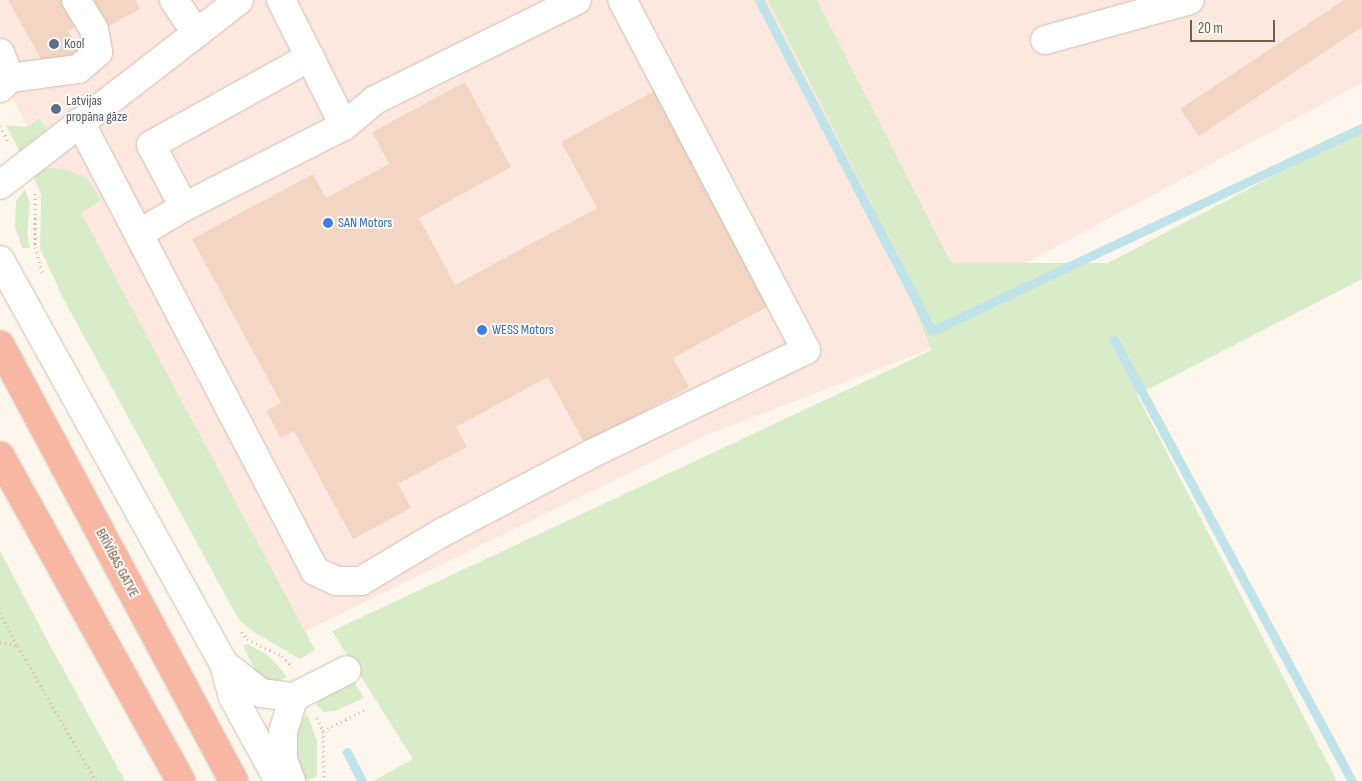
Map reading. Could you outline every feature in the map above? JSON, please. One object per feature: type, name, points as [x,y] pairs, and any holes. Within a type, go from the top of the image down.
[{"type":"highway","name":"BRĪVĪBAS GATVE","points":[[0,345],[234,781]]},
{"type":"highway","points":[[0,456],[181,781]]},
{"type":"lane","points":[[0,53],[5,83],[78,69],[98,52],[94,29],[76,0]]},
{"type":"lane","points":[[174,0],[196,33]]},
{"type":"lane","points":[[0,185],[22,166],[239,0]]},
{"type":"lane","points":[[281,0],[344,126]]},
{"type":"lane","points":[[140,232],[184,206],[344,126],[374,100],[577,0]]},
{"type":"lane","points":[[80,122],[140,232],[315,571],[336,581],[360,581],[442,532],[591,454],[806,350],[622,0]]},
{"type":"lane","points":[[1045,40],[1190,0]]},
{"type":"lane","points":[[184,206],[151,145],[310,57]]},
{"type":"lane","points":[[0,260],[224,664],[233,696],[278,781]]},
{"type":"lane","points":[[224,664],[261,693],[299,694],[347,670]]},
{"type":"lane","points":[[291,781],[283,760],[283,732],[299,694]]},
{"type":"path","points":[[0,126],[22,166],[37,199],[35,247],[45,280]]},
{"type":"path","points":[[0,613],[96,781]]},
{"type":"path","points":[[237,628],[247,639],[282,656],[292,667],[299,694],[323,730],[324,781]]},
{"type":"path","points":[[0,642],[18,646]]},
{"type":"path","points":[[323,730],[366,709]]},
{"type":"shaded area","points":[[0,0],[1362,0],[1362,83],[1018,267],[938,346],[702,437],[294,637],[0,74]]},
{"type":"green space","points":[[768,0],[817,0],[951,263],[1108,263],[1362,129],[1362,279],[1137,395],[1337,781],[373,781],[413,759],[332,631],[932,350],[871,203]]},
{"type":"green space","points":[[40,118],[46,130],[20,152],[6,125],[27,127]]},
{"type":"green space","points":[[39,167],[63,169],[86,177],[101,200],[81,213],[315,650],[300,659],[254,632],[239,620],[63,298],[40,248],[41,195],[33,174]]},
{"type":"green space","points":[[25,189],[30,204],[27,234],[30,248],[22,248],[15,226],[16,201]]},
{"type":"green space","points":[[0,551],[51,647],[125,781],[0,781]]},
{"type":"green space","points":[[248,644],[269,656],[287,677],[272,683],[258,676],[243,646]]},
{"type":"green space","points":[[352,678],[364,698],[335,711],[323,712],[316,704]]},
{"type":"green space","points":[[307,714],[317,741],[317,776],[305,781],[295,752],[295,732]]},
{"type":"building","name":"Kool","points":[[8,0],[136,0],[140,9],[107,27],[100,14],[68,31],[83,57],[50,75]]},
{"type":"building","points":[[1344,0],[1362,0],[1362,27],[1199,136],[1180,109]]},
{"type":"building","name":"WESS Motors","points":[[465,82],[511,167],[419,218],[455,285],[597,208],[561,142],[658,89],[774,303],[673,358],[689,387],[585,444],[548,377],[456,427],[467,447],[398,484],[411,508],[353,539],[294,431],[281,438],[266,411],[281,403],[192,239],[313,174],[326,198],[389,164],[372,132]]},
{"type":"waterway","points":[[759,0],[932,331],[1362,128]]},
{"type":"waterway","points":[[1114,340],[1352,781]]},
{"type":"waterway","points":[[347,752],[362,781]]},
{"type":"place","name":"Kool","points":[[54,44]]},
{"type":"place","name":"Latvijas propāna gāze","points":[[56,109]]},
{"type":"place","name":"SAN Motors","points":[[328,223]]},
{"type":"place","name":"WESS Motors","points":[[482,330]]}]
